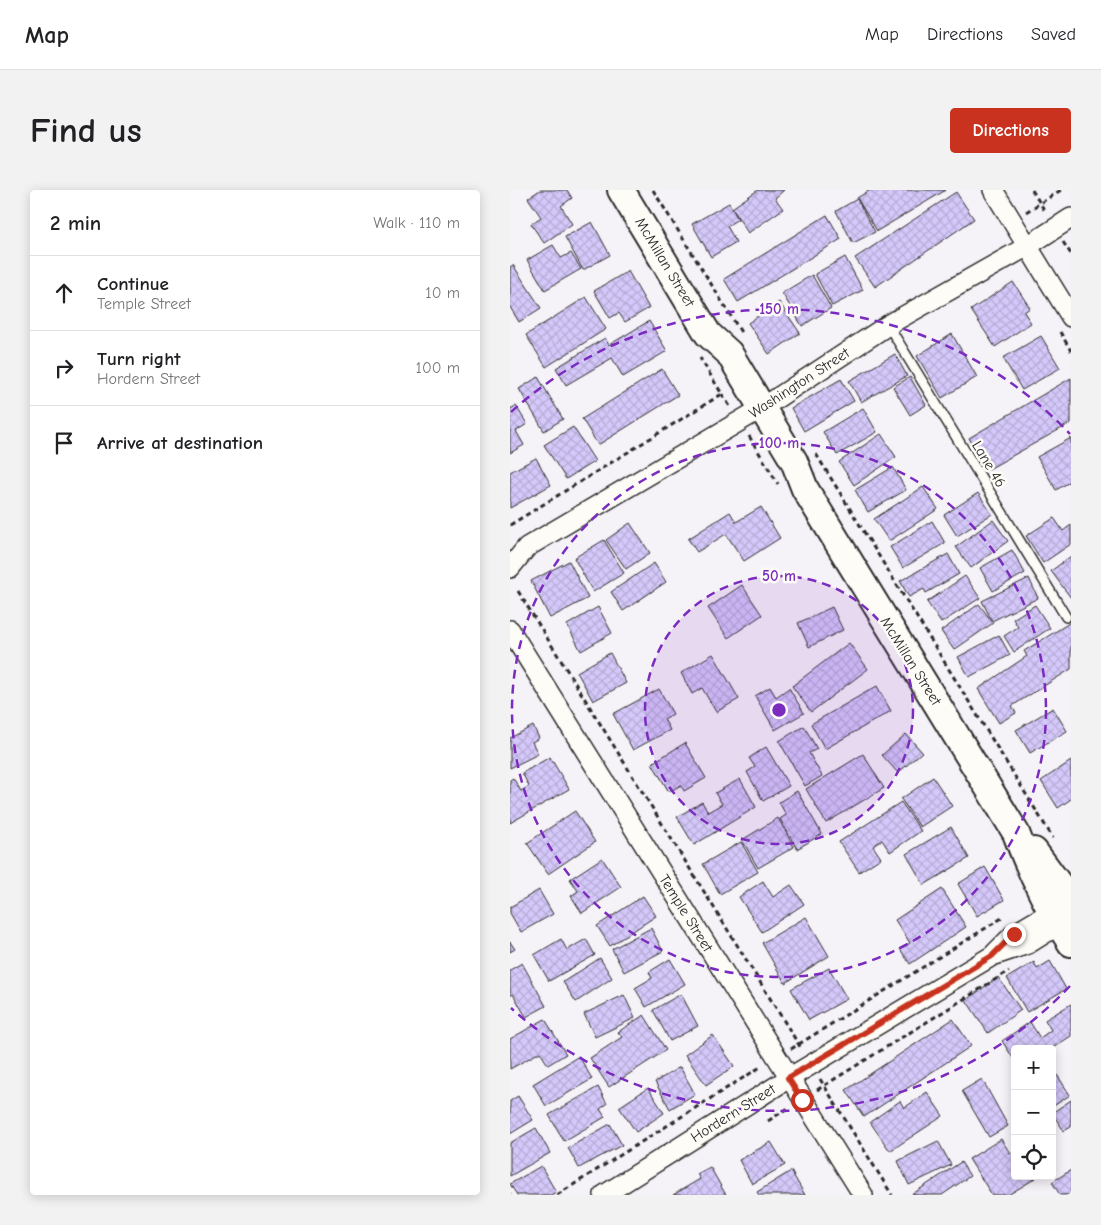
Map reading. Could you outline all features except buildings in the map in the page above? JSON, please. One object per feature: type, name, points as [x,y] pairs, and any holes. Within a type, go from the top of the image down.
[{"type":"main road","name":"McMillan Street","points":[[621,190],[702,342],[729,353],[755,412],[794,461],[805,489],[1016,833],[1041,857],[1066,914]]},
{"type":"street","points":[[993,190],[1071,317]]},
{"type":"street","name":"Washington Street","points":[[510,568],[518,549],[755,412],[888,325],[1071,218]]},
{"type":"street","name":"Temple Street","points":[[510,630],[788,1078],[863,1195]]},
{"type":"street","name":"Hordern Street","points":[[604,1195],[788,1078],[992,956],[1028,944],[1066,914]]},
{"type":"lane","name":"Lane 46","points":[[888,325],[1066,617]]},
{"type":"path","points":[[653,190],[744,338]]},
{"type":"path","points":[[1011,221],[1062,190]]},
{"type":"path","points":[[510,525],[722,394],[702,342]]},
{"type":"path","points":[[815,452],[1056,842]]},
{"type":"path","points":[[518,591],[892,1195]]},
{"type":"path","points":[[556,1195],[1008,914]]},
{"type":"path","points":[[815,1092],[1017,966]]},
{"type":"path","points":[[768,1121],[790,1107]]},
{"type":"route","points":[[802,1100],[788,1078],[992,956],[1014,934]]}]
